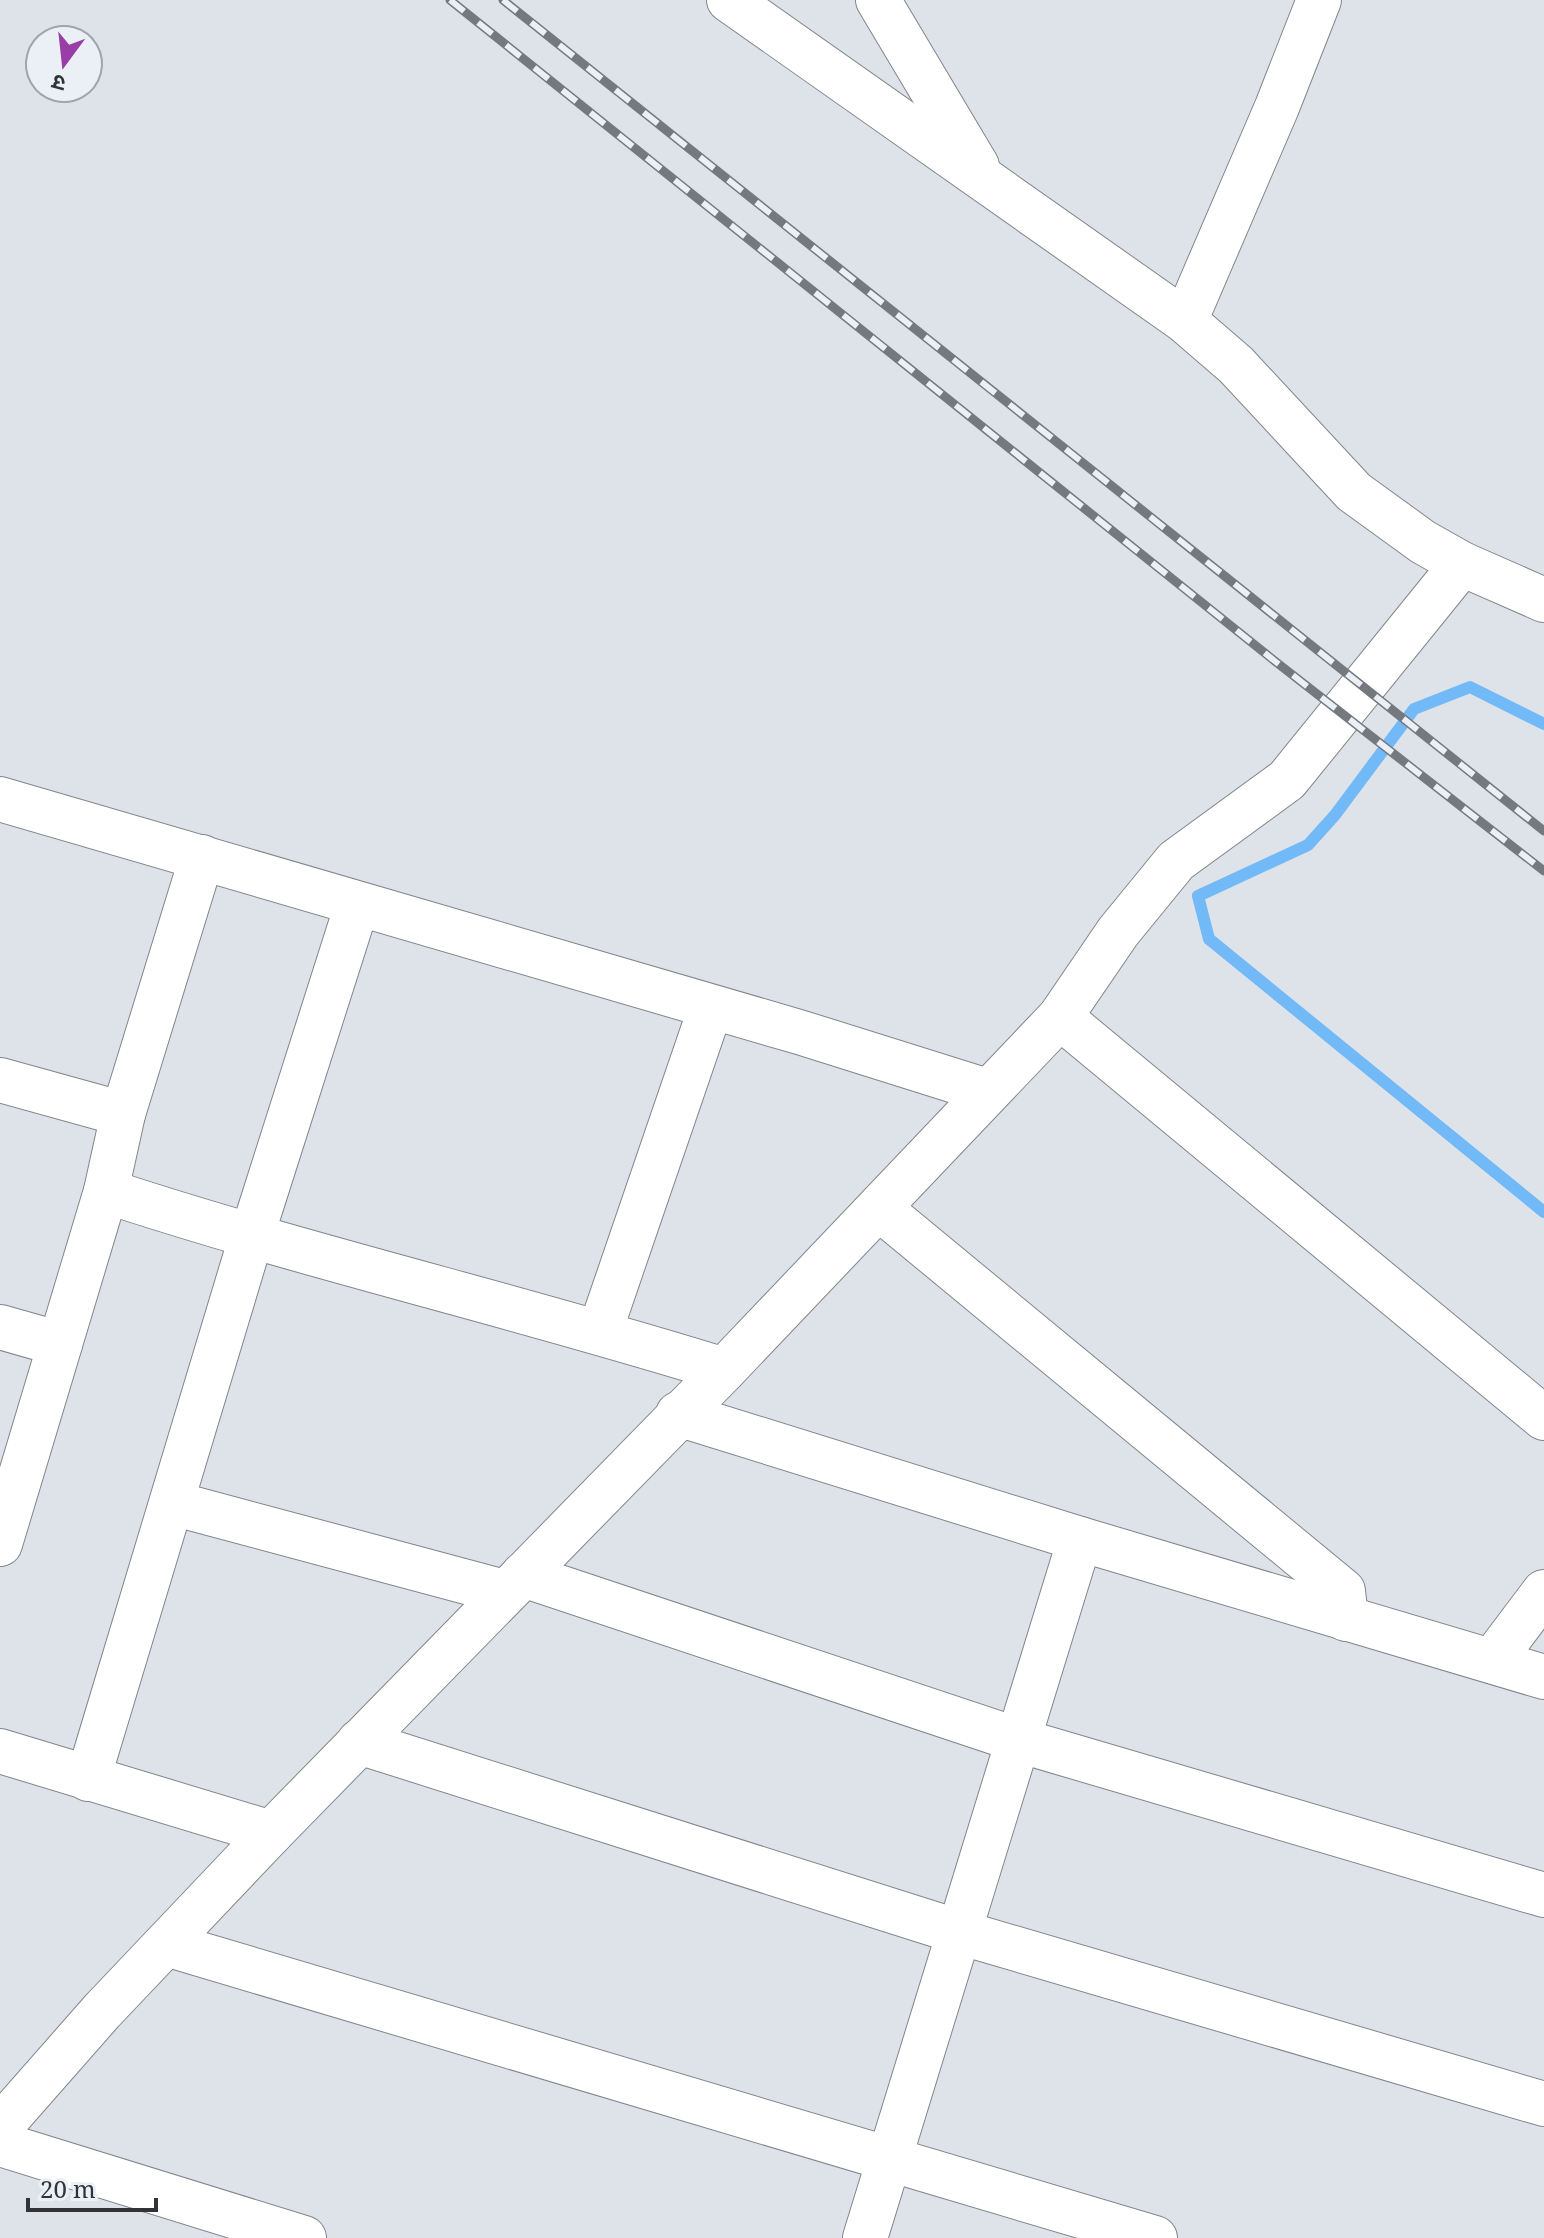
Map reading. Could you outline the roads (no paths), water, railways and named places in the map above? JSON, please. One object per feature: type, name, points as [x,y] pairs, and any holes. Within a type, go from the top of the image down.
[{"type":"street","points":[[729,0],[1185,321],[1236,365],[1354,492],[1423,542],[1462,564],[1544,600]]},
{"type":"street","points":[[878,0],[987,182]]},
{"type":"street","points":[[1185,321],[1277,107],[1319,0]]},
{"type":"street","points":[[0,2127],[60,2057],[271,1833],[880,1209],[987,1091],[1060,1017],[1118,932],[1176,861],[1287,780],[1462,564]]},
{"type":"street","points":[[0,799],[987,1091]]},
{"type":"street","points":[[0,1544],[106,1191],[123,1114],[202,857]]},
{"type":"street","points":[[88,1779],[251,1238],[357,905]]},
{"type":"street","points":[[600,1331],[711,1007]]},
{"type":"street","points":[[1060,1017],[1544,1418]]},
{"type":"street","points":[[0,1080],[123,1114]]},
{"type":"street","points":[[106,1191],[251,1238],[600,1331],[724,1370]]},
{"type":"street","points":[[880,1209],[1343,1591],[1346,1619]]},
{"type":"street","points":[[0,1327],[60,1344]]},
{"type":"street","points":[[678,1414],[1080,1539],[1544,1677]]},
{"type":"street","points":[[172,1503],[514,1584],[1018,1740],[1544,1895]]},
{"type":"street","points":[[865,2238],[1080,1539]]},
{"type":"street","points":[[1492,1661],[1544,1592]]},
{"type":"street","points":[[359,1742],[959,1932],[1544,2104]]},
{"type":"street","points":[[0,1751],[271,1833]]},
{"type":"street","points":[[166,1944],[1155,2238]]},
{"type":"street","points":[[0,2144],[304,2238]]},
{"type":"waterway","points":[[1544,724],[1470,687],[1414,709],[1335,815],[1308,845],[1198,896],[1209,939],[1544,1212]]},
{"type":"railway","points":[[450,0],[1276,662],[1544,871]]},
{"type":"railway","points":[[503,0],[1544,831]]}]
